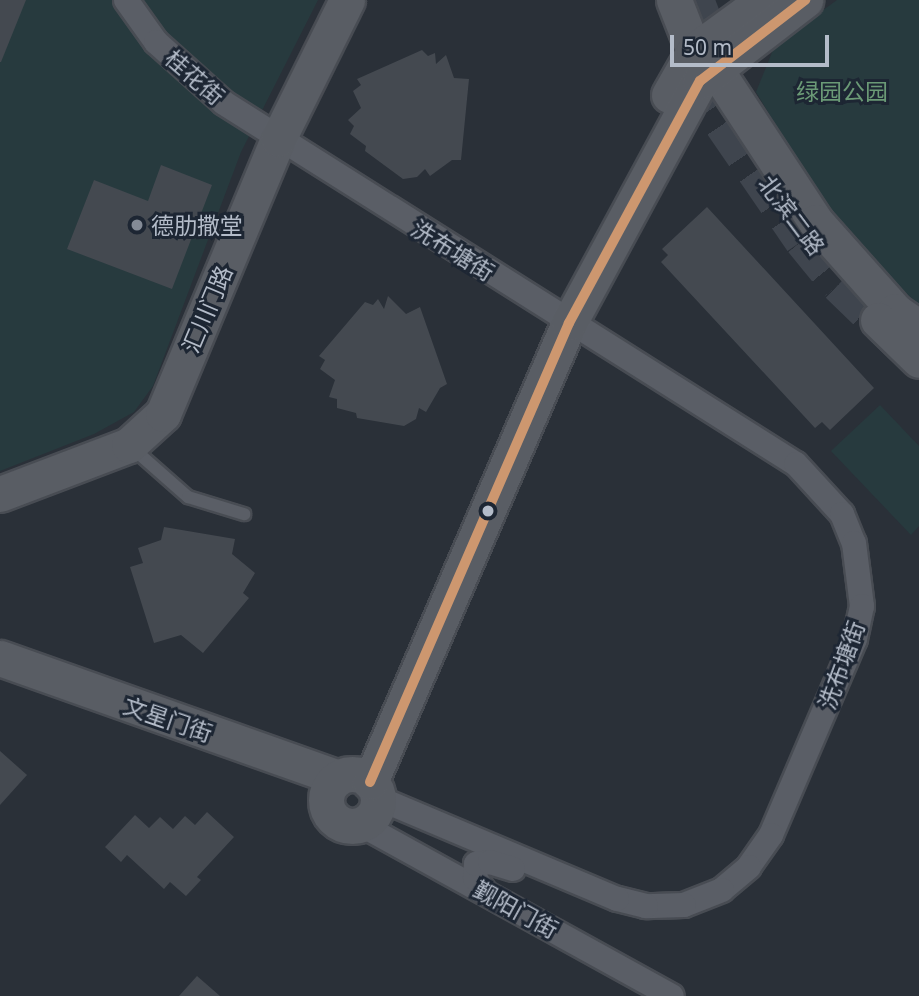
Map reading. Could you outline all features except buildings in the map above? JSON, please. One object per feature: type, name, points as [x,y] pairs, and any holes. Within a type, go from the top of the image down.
[{"type":"street","name":"桂花街","points":[[126,0],[156,42],[190,77],[278,139]]},
{"type":"street","name":"汇川门路","points":[[0,494],[129,445],[163,414],[278,139],[346,0]]},
{"type":"street","name":"北滨二路","points":[[674,0],[703,66],[807,237],[919,360]]},
{"type":"street","points":[[354,792],[559,316],[703,66],[764,0]]},
{"type":"street","points":[[703,66],[805,0]]},
{"type":"street","name":"北滨二路","points":[[703,66],[816,222],[895,312],[919,328]]},
{"type":"street","name":"洗布塘街","points":[[278,139],[796,464],[821,488],[842,514],[854,543],[862,606],[855,639],[771,835],[749,867],[722,890],[684,905],[646,906],[572,881],[354,792]]},
{"type":"street","name":"文星门街","points":[[0,658],[354,792]]},
{"type":"street","name":"文星门街","points":[[0,681],[354,792]]},
{"type":"street","name":"觐阳门街","points":[[354,792],[484,891],[672,996]]},
{"type":"street","points":[[484,891],[474,872],[481,861],[572,881]]},
{"type":"lane","points":[[129,445],[188,497],[244,514]]},
{"type":"green space","points":[[0,0],[318,0],[241,152],[153,386],[134,412],[94,434],[0,471]]},
{"type":"green space","name":"绿园公园","points":[[837,0],[919,0],[919,305],[866,256],[821,200],[756,92],[775,45]]},
{"type":"green space","points":[[880,405],[919,446],[919,526],[911,535],[831,451]]},
{"type":"tunnel","points":[[695,0],[722,70]]},
{"type":"tunnel","points":[[685,59],[691,77],[803,240],[839,284],[903,346]]},
{"type":"transit line","points":[[370,782],[569,323],[700,81],[805,0]]},
{"type":"place","name":"德肋撒堂","points":[[137,225]]}]
